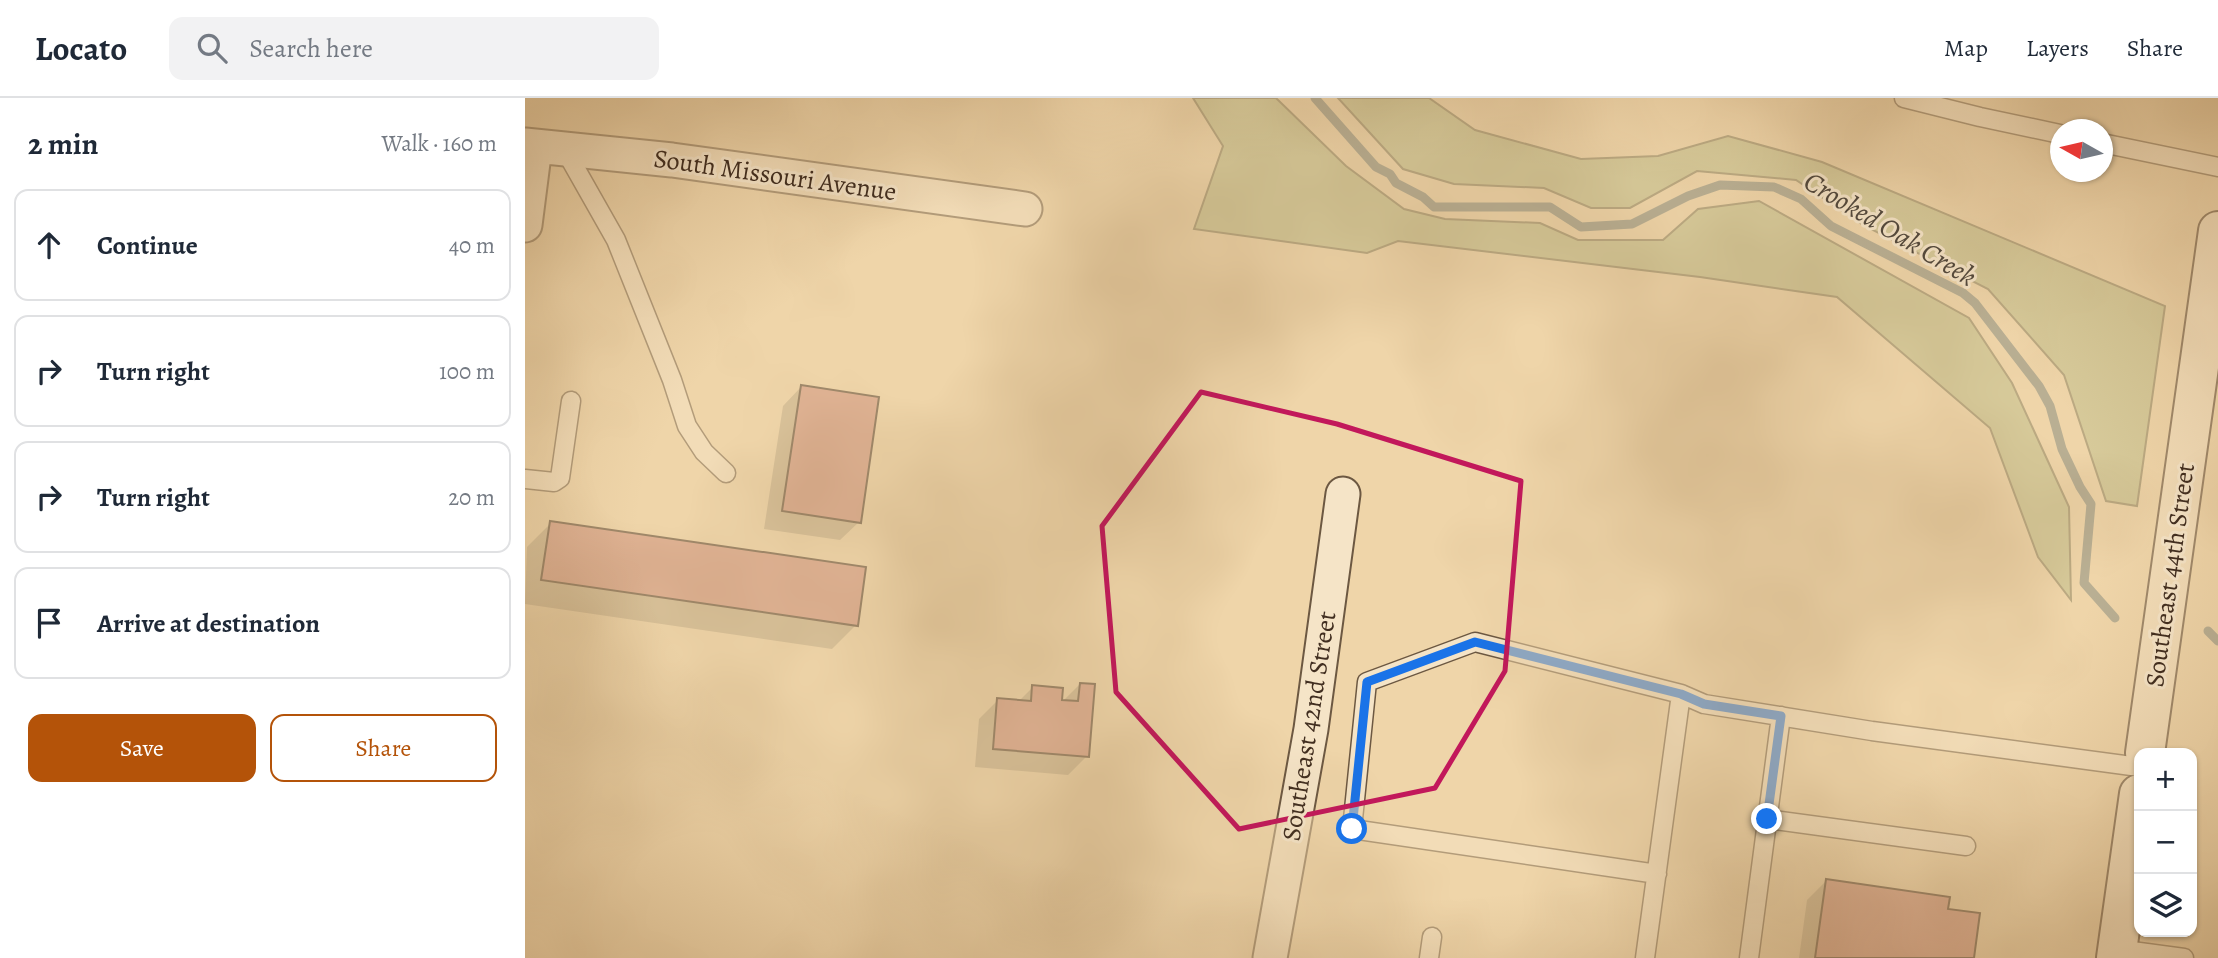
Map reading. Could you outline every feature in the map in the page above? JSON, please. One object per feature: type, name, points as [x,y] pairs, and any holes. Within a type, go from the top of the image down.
[{"type":"main road","name":"Southeast 44th Street","points":[[2146,748],[2218,231]]},
{"type":"main road","points":[[2117,954],[2137,811]]},
{"type":"street","name":"South Missouri Avenue","points":[[542,147],[672,160],[1025,209]]},
{"type":"street","points":[[525,225],[542,147]]},
{"type":"street","name":"Southeast 42nd Street","points":[[1270,958],[1311,729],[1343,494]]},
{"type":"lane","points":[[1904,98],[2050,132]]},
{"type":"lane","points":[[2113,145],[2218,167]]},
{"type":"lane","points":[[542,147],[616,240],[672,380],[687,426],[704,452],[726,473]]},
{"type":"lane","points":[[525,479],[554,482],[561,478],[571,401]]},
{"type":"lane","points":[[1657,874],[1352,829],[1367,682],[1475,642],[1681,694],[1704,704],[1872,731],[2134,766]]},
{"type":"lane","points":[[1645,958],[1681,694]]},
{"type":"lane","points":[[1749,958],[1781,716]]},
{"type":"lane","points":[[1767,819],[1966,846]]},
{"type":"lane","points":[[1429,958],[1432,937]]},
{"type":"lane","points":[[2117,954],[2183,958]]},
{"type":"highlighted area","points":[[1201,392],[1337,424],[1521,481],[1505,671],[1435,788],[1239,829],[1116,692],[1102,526]]},
{"type":"green space","points":[[1193,98],[1276,98],[1346,166],[1404,209],[1445,219],[1540,223],[1578,240],[1663,240],[1698,209],[1759,201],[1969,318],[2012,383],[2069,507],[2071,600],[2038,557],[1990,428],[1837,297],[1700,277],[1398,241],[1367,253],[1194,229],[1223,146]]},
{"type":"green space","points":[[1338,98],[1429,98],[1475,130],[1581,159],[1658,156],[1728,136],[1822,162],[2165,306],[2137,506],[2106,501],[2064,375],[1988,289],[1863,225],[1796,180],[1697,171],[1630,208],[1591,208],[1544,188],[1454,184],[1403,169]]},
{"type":"building","points":[[801,385],[879,397],[861,523],[782,511]]},
{"type":"building","points":[[550,521],[866,567],[858,626],[541,580]]},
{"type":"building","points":[[1080,683],[1095,684],[1089,757],[993,749],[997,698],[1031,701],[1032,685],[1063,688],[1062,700],[1078,701]]},
{"type":"building","points":[[1826,879],[1950,897],[1948,909],[1980,913],[1974,958],[1815,958]]},
{"type":"waterway","name":"Crooked Oak Creek","points":[[1315,98],[1376,167],[1390,174],[1396,183],[1423,197],[1434,207],[1550,207],[1581,227],[1632,224],[1688,196],[1720,185],[1774,187],[1801,199],[1831,226],[1963,293],[1975,303],[2039,386],[2050,406],[2062,449],[2091,504],[2084,583],[2115,618]]},
{"type":"waterway","name":"Crooked Oak Creek","points":[[2208,631],[2218,641]]},
{"type":"route","points":[[1352,829],[1367,682],[1475,642],[1681,694],[1704,704],[1781,716],[1767,819]]}]
